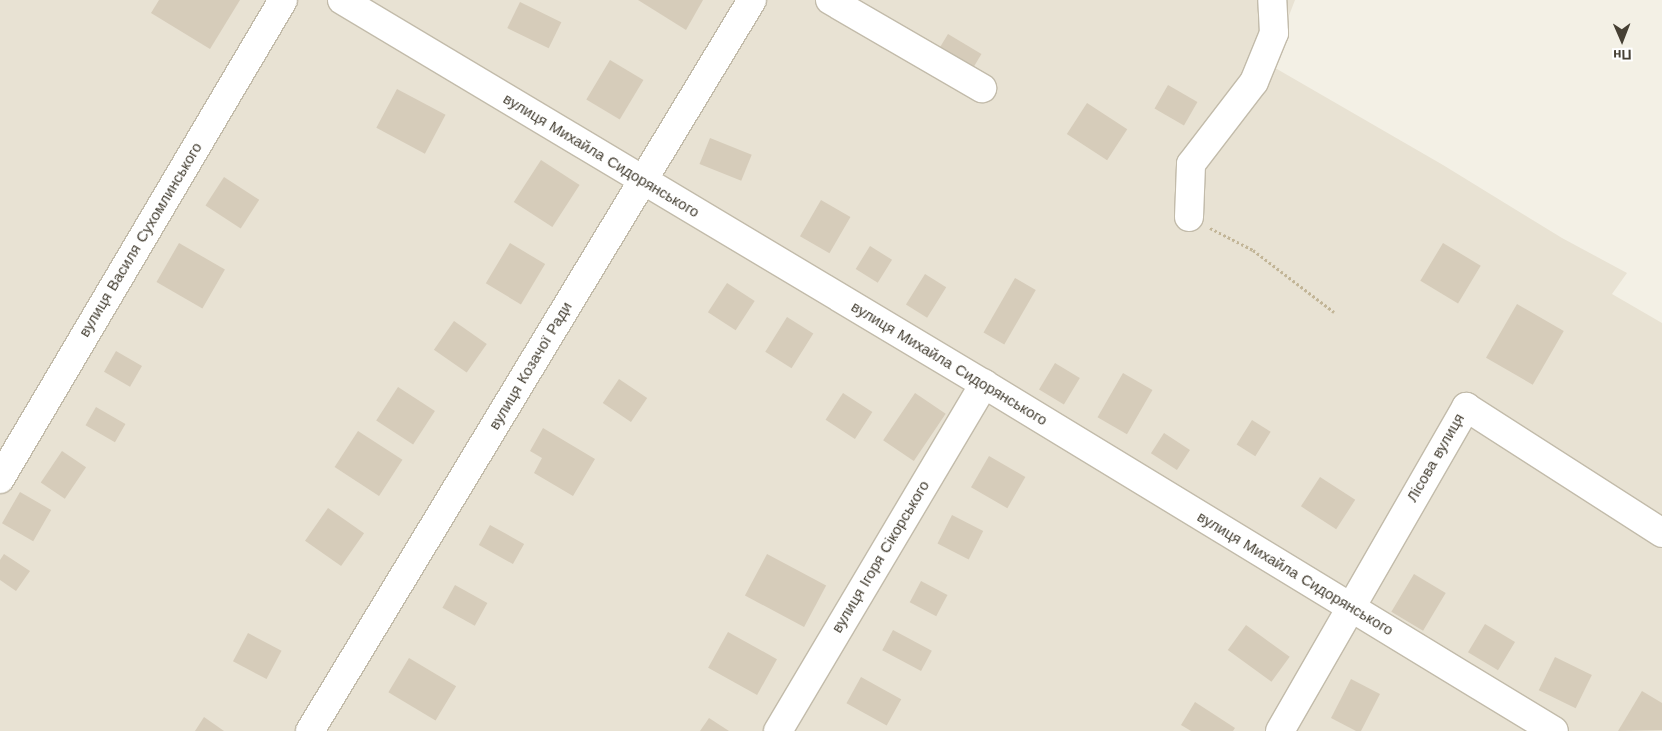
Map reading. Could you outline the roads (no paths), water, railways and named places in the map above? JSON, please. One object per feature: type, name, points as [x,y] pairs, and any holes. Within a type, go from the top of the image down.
[{"type":"street","name":"вулиця Василя Сухомлинського","points":[[0,479],[283,0]]},
{"type":"street","name":"вулиця Михайла Сидорянського","points":[[342,0],[984,384],[1554,731]]},
{"type":"street","name":"вулиця Козачої Ради","points":[[310,731],[752,0]]},
{"type":"street","points":[[830,0],[982,88]]},
{"type":"street","points":[[1189,217],[1192,164],[1254,82],[1274,33],[1272,0]]},
{"type":"street","name":"вулиця Ігоря Сікорського","points":[[778,731],[984,384]]},
{"type":"street","name":"Лісова вулиця","points":[[1350,608],[1466,407],[1662,533]]},
{"type":"street","points":[[1280,731],[1350,608]]}]
